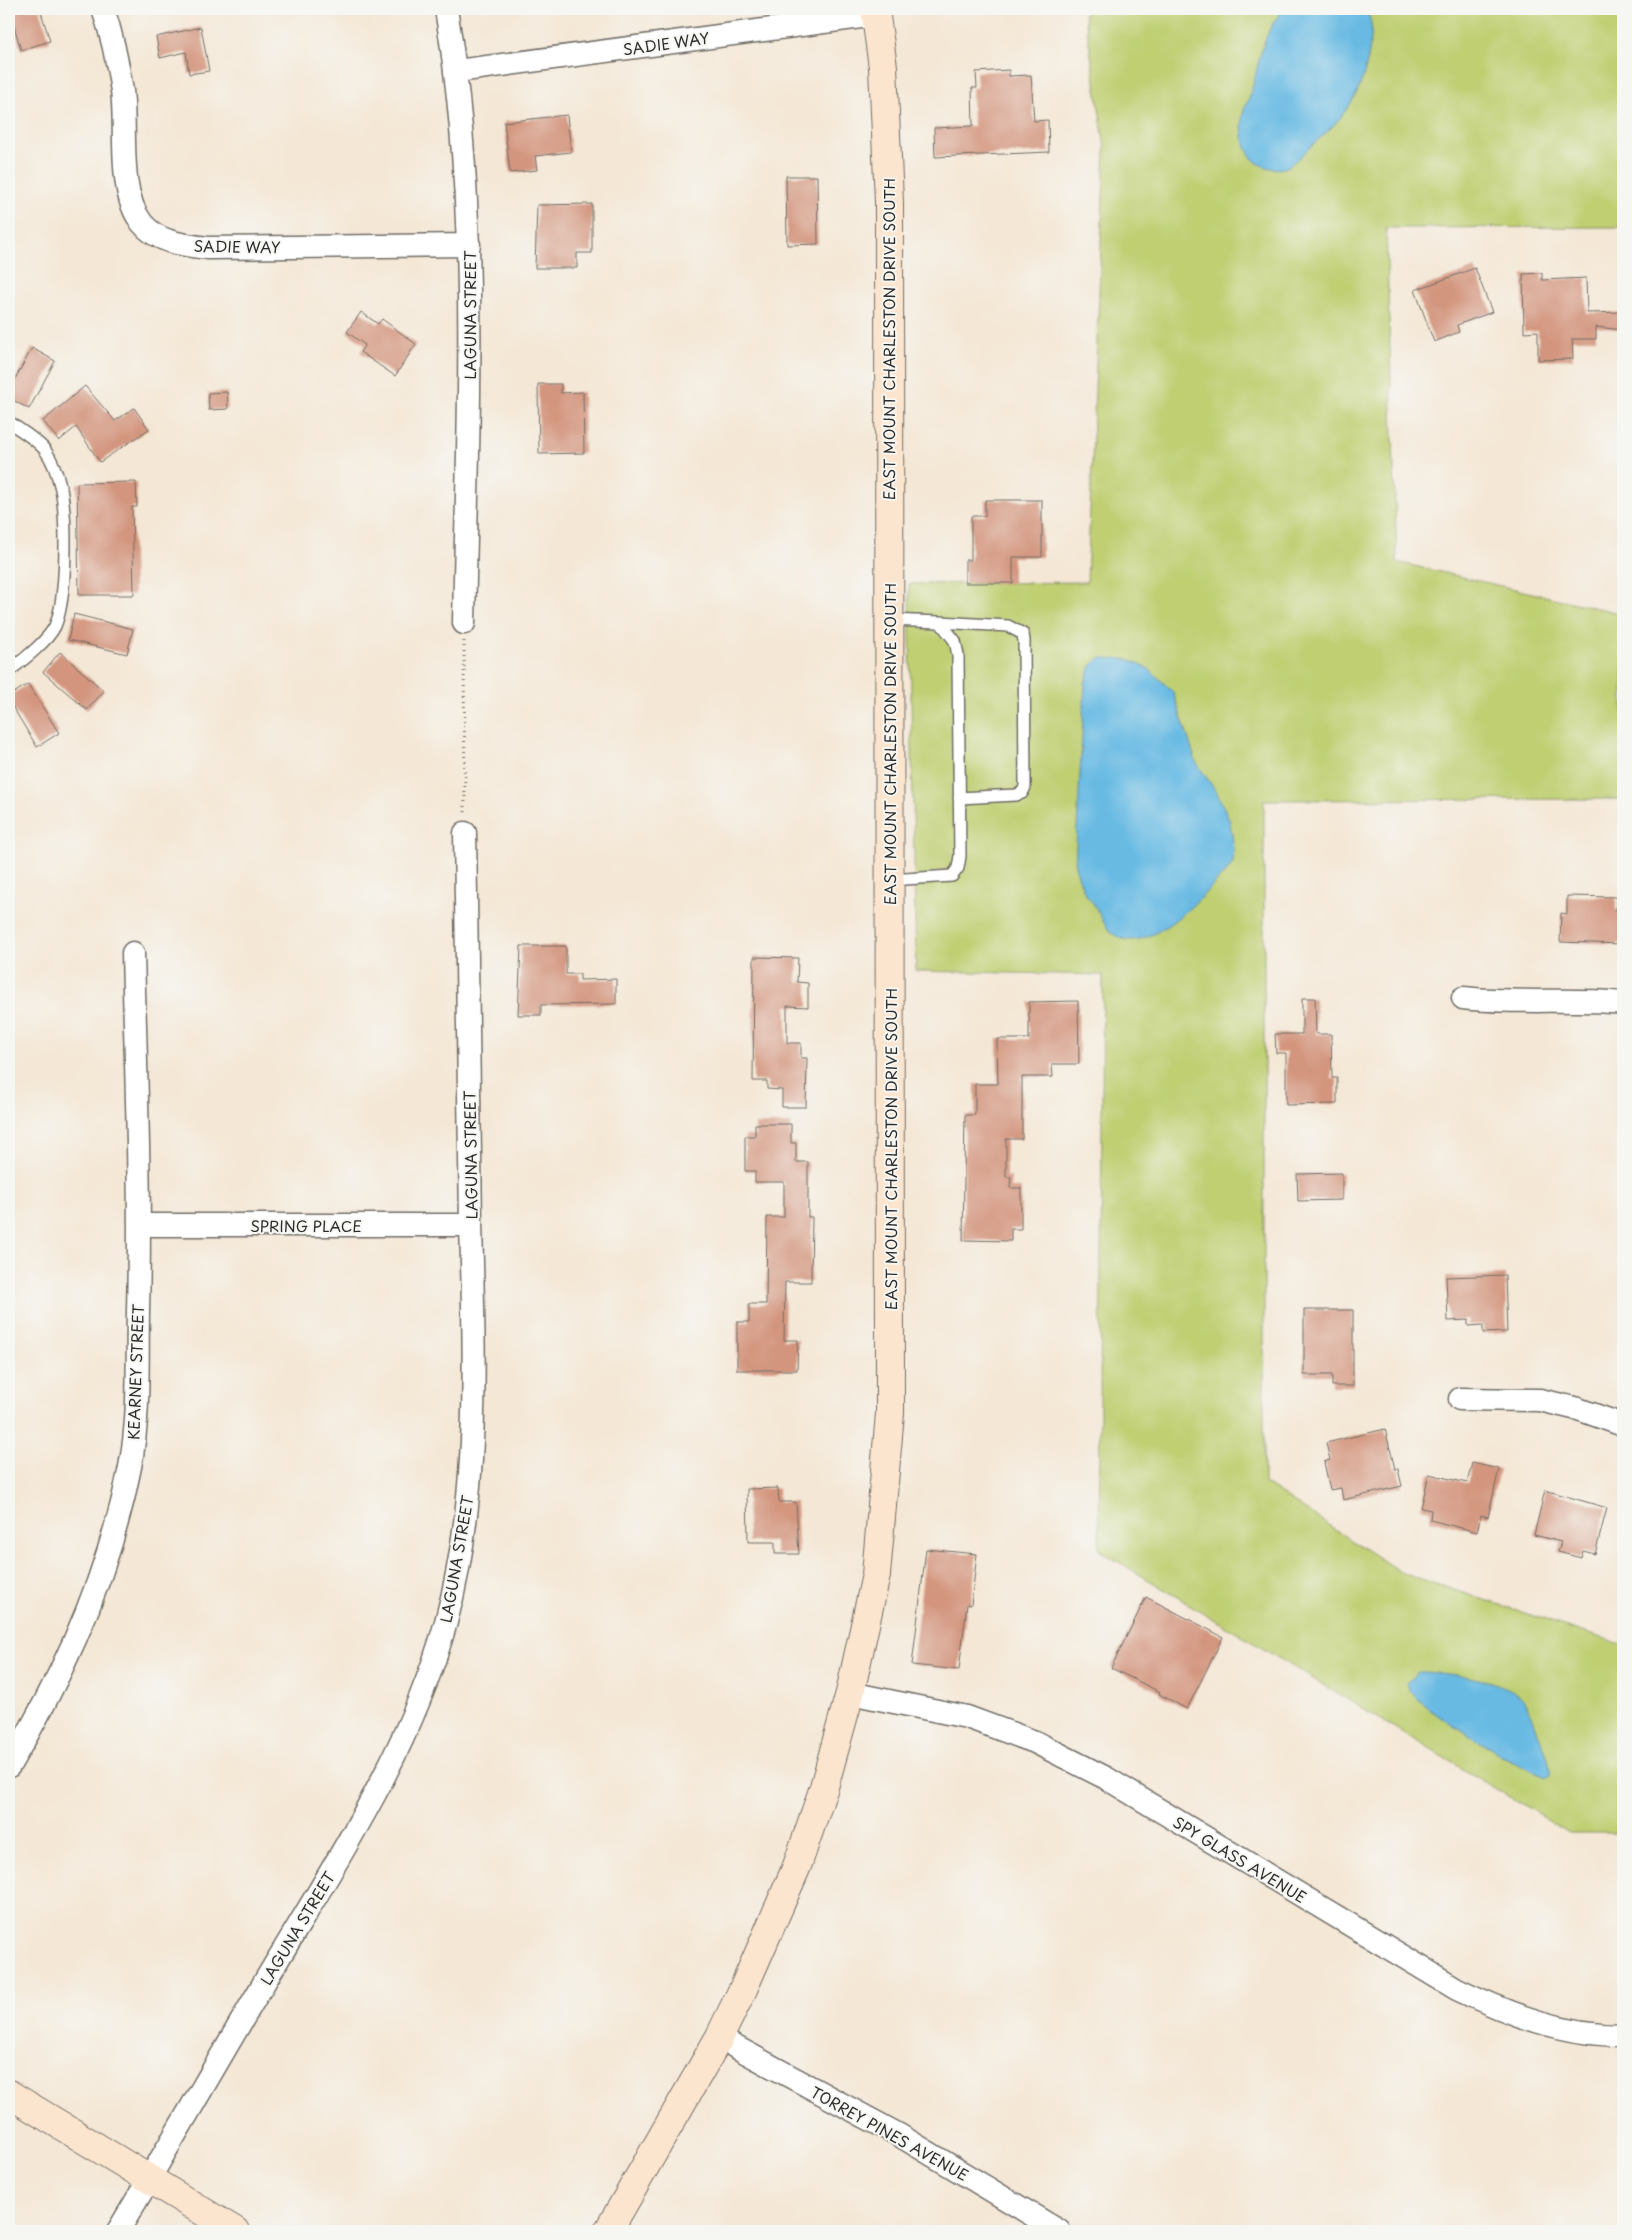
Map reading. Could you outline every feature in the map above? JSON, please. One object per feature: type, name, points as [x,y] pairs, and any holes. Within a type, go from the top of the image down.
[{"type":"street","name":"SADIE WAY","points":[[103,9],[122,92],[131,202],[141,222],[155,235],[171,243],[208,248],[469,246]]},
{"type":"street","name":"LAGUNA STREET","points":[[446,9],[457,71],[463,131],[469,246],[470,331],[464,623]]},
{"type":"street","name":"SADIE WAY","points":[[457,71],[875,12]]},
{"type":"street","name":"EAST MOUNT CHARLESTON DRIVE SOUTH","points":[[608,2231],[718,2038],[744,1987],[797,1866],[824,1787],[850,1693],[876,1575],[890,1412],[889,202],[883,67],[875,12]]},
{"type":"street","name":"LAGUNA STREET","points":[[118,2231],[379,1787],[413,1716],[446,1622],[462,1544],[469,1482],[473,1315],[466,833]]},
{"type":"street","name":"KEARNEY STREET","points":[[9,1766],[61,1673],[93,1601],[116,1529],[131,1465],[137,1402],[140,1225],[133,953]]},
{"type":"street","points":[[1463,998],[1488,1001],[1601,1001],[1623,1003]]},
{"type":"street","name":"SPRING PLACE","points":[[140,1225],[471,1224]]},
{"type":"street","points":[[1460,1399],[1540,1400],[1578,1409],[1623,1425]]},
{"type":"street","name":"SPY GLASS AVENUE","points":[[850,1693],[967,1717],[1035,1742],[1106,1778],[1457,1989],[1503,2011],[1546,2025],[1623,2035]]},
{"type":"street","name":"TORREY PINES AVENUE","points":[[718,2038],[899,2135],[1059,2231]]},
{"type":"street","points":[[9,2094],[235,2231]]},
{"type":"lane","points":[[9,422],[44,449],[54,466],[61,489],[64,520],[62,604],[54,628],[30,655],[9,671]]},
{"type":"lane","points":[[889,620],[1008,626],[1023,634],[1026,787],[1022,793],[1016,795],[959,798]]},
{"type":"lane","points":[[889,880],[952,876],[958,868],[960,856],[958,655],[955,642],[940,622]]},
{"type":"path","points":[[464,623],[466,833]]},
{"type":"green space","points":[[1084,9],[1623,9],[1623,227],[1386,228],[1397,562],[1623,614],[1623,799],[1264,800],[1264,1483],[1402,1573],[1623,1645],[1623,1833],[1569,1833],[1099,1550],[1103,975],[916,971],[909,584],[1087,582],[1105,148]]},
{"type":"water","points":[[1284,9],[1365,9],[1371,22],[1371,35],[1363,77],[1358,90],[1343,114],[1323,136],[1293,163],[1287,167],[1276,169],[1257,163],[1252,157],[1245,143],[1242,126],[1245,108],[1262,50],[1270,28]]},
{"type":"water","points":[[1100,658],[1127,659],[1149,669],[1173,692],[1196,762],[1217,793],[1230,821],[1234,849],[1233,862],[1227,871],[1192,906],[1162,929],[1146,937],[1132,940],[1118,937],[1108,929],[1084,891],[1075,866],[1085,683],[1091,666]]},
{"type":"water","points":[[1418,1672],[1443,1673],[1474,1678],[1504,1687],[1516,1693],[1524,1700],[1531,1713],[1548,1759],[1550,1775],[1546,1777],[1534,1772],[1498,1753],[1421,1702],[1411,1692],[1406,1683]]},
{"type":"building","points":[[9,9],[40,9],[50,41],[21,50]]},
{"type":"building","points":[[201,27],[209,71],[189,74],[186,52],[160,58],[156,37]]},
{"type":"building","points":[[1009,70],[1009,76],[1031,75],[1034,121],[1048,120],[1049,152],[935,157],[934,128],[973,126],[972,88],[977,88],[976,72]]},
{"type":"building","points":[[567,115],[571,152],[535,156],[537,170],[510,173],[504,122]]},
{"type":"building","points":[[786,176],[817,176],[818,244],[787,245]]},
{"type":"building","points":[[592,204],[592,253],[577,253],[577,268],[535,268],[537,205]]},
{"type":"building","points":[[1475,268],[1492,312],[1457,325],[1459,332],[1434,342],[1415,290]]},
{"type":"building","points":[[1542,273],[1542,280],[1586,278],[1587,313],[1623,312],[1623,330],[1596,327],[1596,339],[1572,339],[1573,359],[1538,360],[1538,331],[1524,332],[1523,274]]},
{"type":"building","points":[[361,312],[378,324],[382,319],[416,344],[395,376],[360,352],[365,345],[347,332]]},
{"type":"building","points":[[32,348],[55,361],[29,409],[9,398],[9,390]]},
{"type":"building","points":[[538,384],[561,384],[561,393],[583,392],[584,453],[539,454]]},
{"type":"building","points":[[85,386],[115,421],[134,408],[149,429],[100,462],[76,427],[59,441],[43,421]]},
{"type":"building","points":[[227,392],[228,409],[209,410],[208,393]]},
{"type":"building","points":[[136,482],[137,507],[132,507],[134,595],[79,595],[77,483]]},
{"type":"building","points":[[985,500],[1042,500],[1042,557],[1013,557],[1013,583],[965,583],[965,560],[971,560],[971,516],[985,516]]},
{"type":"building","points":[[74,614],[133,629],[127,654],[68,640]]},
{"type":"building","points":[[60,652],[104,691],[87,710],[43,672]]},
{"type":"building","points":[[28,684],[59,733],[37,747],[9,701],[9,696]]},
{"type":"building","points":[[1567,896],[1616,897],[1616,910],[1623,910],[1623,944],[1560,942],[1561,913],[1567,914]]},
{"type":"building","points":[[521,946],[566,946],[566,974],[580,974],[580,980],[616,979],[616,1004],[541,1005],[541,1015],[518,1015]]},
{"type":"building","points":[[754,957],[798,958],[797,982],[808,983],[808,1007],[787,1006],[787,1043],[801,1043],[801,1058],[807,1058],[806,1107],[782,1107],[782,1090],[767,1089],[767,1081],[753,1081]]},
{"type":"building","points":[[1302,998],[1315,998],[1316,1034],[1331,1034],[1332,1078],[1337,1078],[1337,1104],[1286,1105],[1286,1053],[1276,1053],[1275,1034],[1302,1034]]},
{"type":"building","points":[[1078,1001],[1079,1064],[1052,1064],[1053,1077],[1022,1077],[1022,1139],[1006,1139],[1006,1177],[1011,1177],[1010,1188],[1021,1188],[1021,1229],[1011,1229],[1011,1241],[963,1240],[965,1115],[975,1115],[975,1084],[998,1084],[997,1039],[1029,1039],[1029,1002]]},
{"type":"building","points":[[755,1124],[791,1124],[791,1143],[796,1143],[796,1162],[808,1162],[808,1217],[812,1217],[811,1282],[785,1282],[784,1340],[798,1340],[797,1370],[737,1370],[737,1322],[749,1322],[749,1304],[766,1304],[767,1217],[784,1217],[784,1182],[755,1182],[755,1171],[745,1171],[745,1136],[755,1136]]},
{"type":"building","points":[[1342,1173],[1342,1200],[1298,1201],[1297,1174]]},
{"type":"building","points":[[1505,1275],[1507,1332],[1483,1333],[1483,1325],[1468,1326],[1468,1320],[1448,1321],[1446,1277]]},
{"type":"building","points":[[1304,1310],[1353,1310],[1353,1386],[1332,1386],[1332,1375],[1304,1375]]},
{"type":"building","points":[[1385,1429],[1395,1469],[1398,1469],[1402,1486],[1343,1500],[1341,1488],[1330,1490],[1324,1462],[1330,1460],[1326,1443]]},
{"type":"building","points":[[1472,1463],[1499,1469],[1488,1517],[1481,1515],[1477,1532],[1430,1520],[1431,1510],[1421,1508],[1429,1474],[1467,1483]]},
{"type":"building","points":[[778,1488],[779,1502],[796,1502],[799,1554],[775,1554],[775,1542],[748,1542],[747,1489]]},
{"type":"building","points":[[1545,1490],[1607,1508],[1595,1554],[1583,1551],[1581,1558],[1558,1552],[1561,1542],[1534,1535]]},
{"type":"building","points":[[926,1549],[977,1554],[971,1605],[967,1604],[959,1670],[912,1665]]},
{"type":"building","points":[[1146,1597],[1223,1637],[1187,1709],[1159,1694],[1160,1692],[1111,1668]]}]
